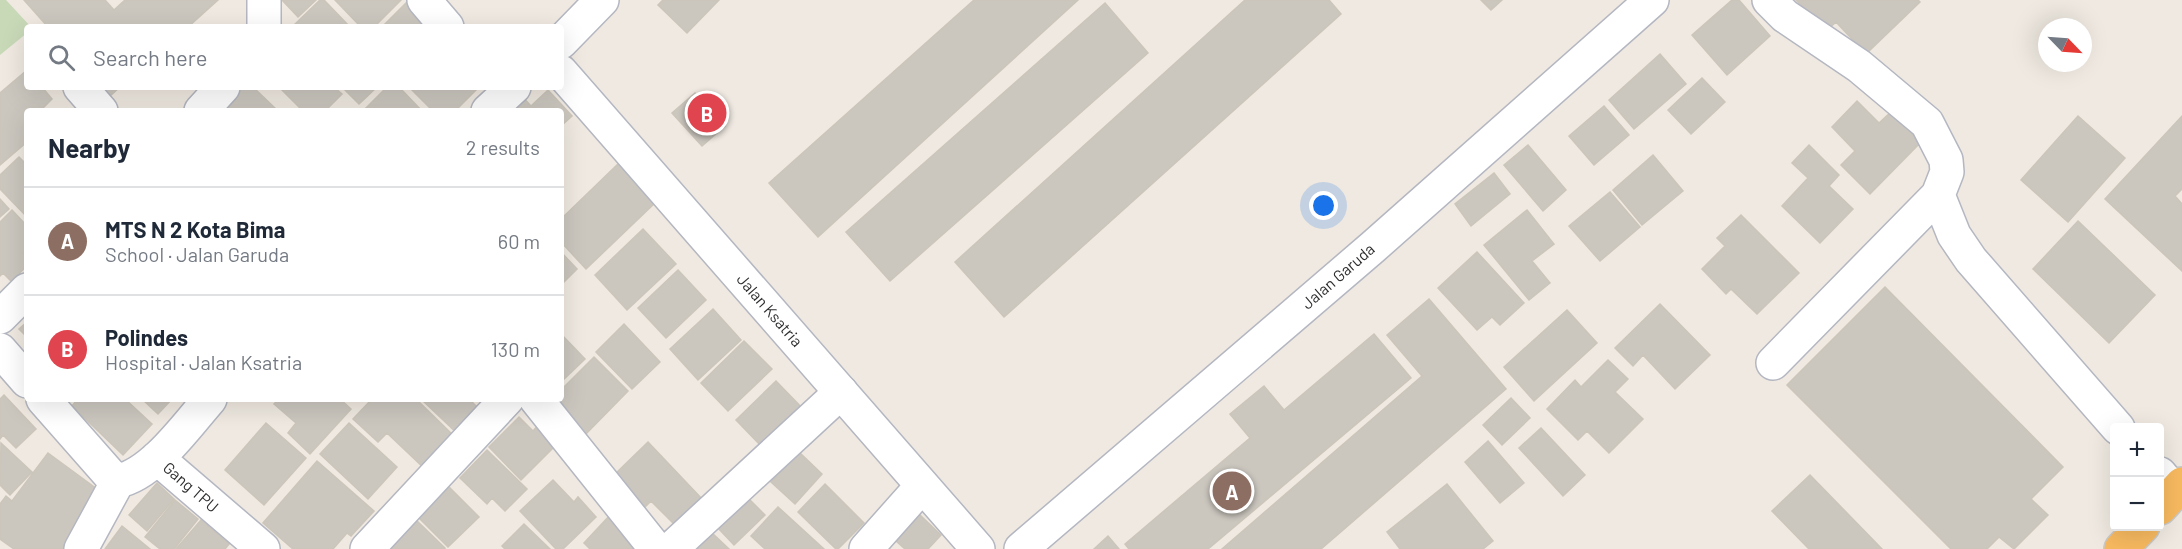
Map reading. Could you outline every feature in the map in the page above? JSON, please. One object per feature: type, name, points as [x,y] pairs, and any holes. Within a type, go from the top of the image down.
[{"type":"highway","points":[[2121,549],[2138,531]]},
{"type":"street","points":[[264,0],[264,24]]},
{"type":"street","points":[[424,0],[444,24]]},
{"type":"street","points":[[564,39],[602,0]]},
{"type":"street","name":"Jalan Garuda","points":[[1021,549],[1373,247],[1652,0]]},
{"type":"street","points":[[1769,0],[1785,16],[1859,66],[1927,123],[1946,160],[1947,172],[1938,195],[1773,363]]},
{"type":"street","name":"Jalan Ksatria","points":[[564,75],[978,549]]},
{"type":"street","points":[[83,90],[98,108]]},
{"type":"street","points":[[204,108],[220,90]]},
{"type":"street","points":[[1938,195],[1954,235],[1971,260],[2114,423]]},
{"type":"street","points":[[0,317],[24,293]]},
{"type":"street","points":[[0,350],[24,378]]},
{"type":"street","points":[[671,549],[841,392]]},
{"type":"street","points":[[46,402],[109,474],[118,481],[81,549]]},
{"type":"street","points":[[157,458],[207,402]]},
{"type":"street","points":[[367,549],[504,402]]},
{"type":"street","points":[[538,402],[656,549]]},
{"type":"street","name":"Gang TPU","points":[[118,481],[128,479],[157,458],[263,549]]},
{"type":"street","points":[[866,549],[921,486]]},
{"type":"green space","points":[[0,0],[6,0],[28,24],[24,24],[24,35],[0,55]]},
{"type":"building","points":[[24,0],[105,0],[114,10],[125,0],[218,0],[191,24],[45,24]]},
{"type":"building","points":[[282,0],[316,0],[298,17]]},
{"type":"building","points":[[320,0],[324,0],[347,24],[295,24]]},
{"type":"building","points":[[335,0],[401,0],[377,24],[358,24]]},
{"type":"building","points":[[409,0],[437,24],[385,24]]},
{"type":"building","points":[[663,0],[719,0],[687,33],[658,5]]},
{"type":"building","points":[[974,0],[1078,0],[818,237],[769,183]]},
{"type":"building","points":[[1245,0],[1329,0],[1341,14],[1004,317],[955,262]]},
{"type":"building","points":[[1481,0],[1502,0],[1491,10]]},
{"type":"building","points":[[1732,0],[1739,0],[1770,36],[1727,75],[1692,35]]},
{"type":"building","points":[[1796,0],[1918,0],[1920,2],[1866,54],[1836,22],[1826,31]]},
{"type":"building","points":[[1105,3],[1148,53],[890,281],[846,232]]},
{"type":"building","points":[[1660,54],[1686,84],[1634,129],[1609,100]]},
{"type":"building","points":[[24,73],[24,90],[44,90],[52,99],[43,108],[24,108],[24,145],[0,165],[0,93]]},
{"type":"building","points":[[1702,78],[1725,102],[1691,134],[1668,110]]},
{"type":"building","points":[[103,90],[117,90],[109,97]]},
{"type":"building","points":[[239,90],[256,90],[275,108],[221,108]]},
{"type":"building","points":[[282,90],[337,90],[342,94],[328,108],[300,108]]},
{"type":"building","points":[[345,90],[374,90],[359,104]]},
{"type":"building","points":[[384,90],[402,90],[419,108],[366,108]]},
{"type":"building","points":[[412,90],[476,90],[458,108],[430,108]]},
{"type":"building","points":[[548,90],[572,116],[564,123],[564,108],[503,108],[519,93],[531,106]]},
{"type":"building","points":[[695,93],[725,126],[702,146],[672,113]]},
{"type":"building","points":[[1857,101],[1879,123],[1892,111],[1922,141],[1870,194],[1841,165],[1855,151],[1832,127]]},
{"type":"building","points":[[1604,106],[1629,135],[1594,165],[1569,136]]},
{"type":"building","points":[[2078,116],[2125,158],[2068,222],[2021,180]]},
{"type":"building","points":[[2182,116],[2182,189],[2175,196],[2182,204],[2182,271],[2105,199]]},
{"type":"building","points":[[1528,145],[1566,190],[1543,211],[1504,165]]},
{"type":"building","points":[[1809,145],[1839,175],[1829,186],[1853,209],[1820,243],[1782,206],[1808,178],[1792,163]]},
{"type":"building","points":[[1653,155],[1683,191],[1642,225],[1613,190]]},
{"type":"building","points":[[19,157],[24,162],[24,214],[0,189],[0,175]]},
{"type":"building","points":[[620,162],[657,201],[586,269],[564,245],[564,216]]},
{"type":"building","points":[[1494,173],[1510,194],[1471,226],[1455,204]]},
{"type":"building","points":[[1610,192],[1640,227],[1600,261],[1569,226]]},
{"type":"building","points":[[0,199],[9,209],[0,217]]},
{"type":"building","points":[[12,210],[24,223],[24,269],[11,281],[3,273],[0,276],[0,222]]},
{"type":"building","points":[[1527,210],[1554,244],[1532,261],[1550,283],[1529,300],[1484,245]]},
{"type":"building","points":[[1741,215],[1799,273],[1757,314],[1731,289],[1726,294],[1702,269],[1725,246],[1717,238]]},
{"type":"building","points":[[2078,221],[2155,295],[2109,343],[2033,269]]},
{"type":"building","points":[[643,229],[676,264],[627,310],[595,275]]},
{"type":"building","points":[[1477,252],[1524,303],[1500,325],[1492,317],[1477,330],[1438,288]]},
{"type":"building","points":[[564,255],[577,269],[564,282]]},
{"type":"building","points":[[678,270],[706,300],[666,338],[638,308]]},
{"type":"building","points":[[1885,287],[2063,467],[2031,499],[2048,515],[2014,549],[1999,537],[1987,549],[1951,549],[1787,385]]},
{"type":"building","points":[[1429,299],[1506,389],[1321,549],[1222,549],[1422,376],[1387,335]]},
{"type":"building","points":[[1660,304],[1710,355],[1675,389],[1643,355],[1633,366],[1615,348]]},
{"type":"building","points":[[713,309],[741,340],[698,380],[670,349]]},
{"type":"building","points":[[1567,310],[1597,343],[1534,401],[1504,367]]},
{"type":"building","points":[[624,324],[660,362],[632,389],[596,352]]},
{"type":"building","points":[[24,325],[24,334],[19,329]]},
{"type":"building","points":[[1374,334],[1411,378],[1208,549],[1129,549],[1125,544],[1250,438],[1230,414],[1264,386],[1284,410]]},
{"type":"building","points":[[564,337],[585,359],[564,379]]},
{"type":"building","points":[[744,341],[772,369],[728,411],[701,383]]},
{"type":"building","points":[[594,357],[628,391],[585,435],[555,402],[564,402],[564,387]]},
{"type":"building","points":[[1608,360],[1628,379],[1615,392],[1643,419],[1609,453],[1587,431],[1578,440],[1547,409],[1575,380],[1581,387]]},
{"type":"building","points":[[776,381],[805,411],[765,450],[736,420]]},
{"type":"building","points":[[4,395],[36,429],[16,448],[3,435],[0,439],[0,399]]},
{"type":"building","points":[[1511,398],[1530,418],[1502,445],[1483,425]]},
{"type":"building","points":[[75,402],[128,402],[152,424],[123,455],[72,406]]},
{"type":"building","points":[[145,402],[169,402],[158,414]]},
{"type":"building","points":[[276,402],[343,402],[351,409],[310,454],[288,433],[296,423],[274,404]]},
{"type":"building","points":[[369,402],[419,402],[456,438],[426,470],[387,433],[378,442],[353,419]]},
{"type":"building","points":[[424,402],[472,402],[484,414],[461,437]]},
{"type":"building","points":[[519,417],[533,431],[539,424],[558,443],[521,480],[489,447]]},
{"type":"building","points":[[266,423],[306,458],[264,505],[225,470]]},
{"type":"building","points":[[349,423],[397,467],[368,499],[320,454]]},
{"type":"building","points":[[1541,428],[1585,475],[1563,496],[1519,448]]},
{"type":"building","points":[[1488,441],[1524,483],[1500,503],[1465,462]]},
{"type":"building","points":[[648,442],[703,500],[676,526],[651,501],[642,510],[611,478]]},
{"type":"building","points":[[1,443],[32,472],[10,495],[0,485]]},
{"type":"building","points":[[487,450],[527,489],[505,511],[492,498],[487,504],[460,478]]},
{"type":"building","points":[[799,452],[822,474],[795,504],[771,482]]},
{"type":"building","points":[[48,453],[105,495],[65,549],[14,549],[0,539],[0,504],[6,496],[12,501]]},
{"type":"building","points":[[317,461],[374,511],[351,536],[347,533],[333,549],[293,549],[263,523]]},
{"type":"building","points":[[1810,475],[1882,549],[1809,549],[1772,511]]},
{"type":"building","points":[[553,480],[574,502],[578,497],[596,517],[563,549],[556,549],[520,511]]},
{"type":"building","points":[[157,483],[174,499],[147,531],[129,515]]},
{"type":"building","points":[[825,484],[864,523],[838,549],[798,512]]},
{"type":"building","points":[[1447,484],[1493,541],[1483,549],[1400,549],[1387,532]]},
{"type":"building","points":[[447,485],[479,517],[448,547],[417,516]]},
{"type":"building","points":[[748,498],[765,515],[734,545],[718,528]]},
{"type":"building","points":[[175,500],[198,519],[174,549],[160,549],[145,537]]},
{"type":"building","points":[[778,507],[824,549],[765,549],[751,536]]},
{"type":"building","points":[[613,512],[642,549],[590,549],[584,543]]},
{"type":"building","points":[[920,515],[941,535],[928,549],[905,549],[896,541]]},
{"type":"building","points":[[414,518],[445,548],[445,549],[385,549]]},
{"type":"building","points":[[201,520],[229,544],[225,549],[176,549]]},
{"type":"building","points":[[524,524],[550,549],[505,549],[502,546]]},
{"type":"building","points":[[122,526],[150,549],[105,549]]},
{"type":"building","points":[[711,532],[729,549],[695,549]]},
{"type":"building","points":[[1108,536],[1119,549],[1094,549]]},
{"type":"place","name":"Polindes","points":[[707,113]]},
{"type":"place","name":"MTS N 2 Kota Bima","points":[[1232,491]]}]
